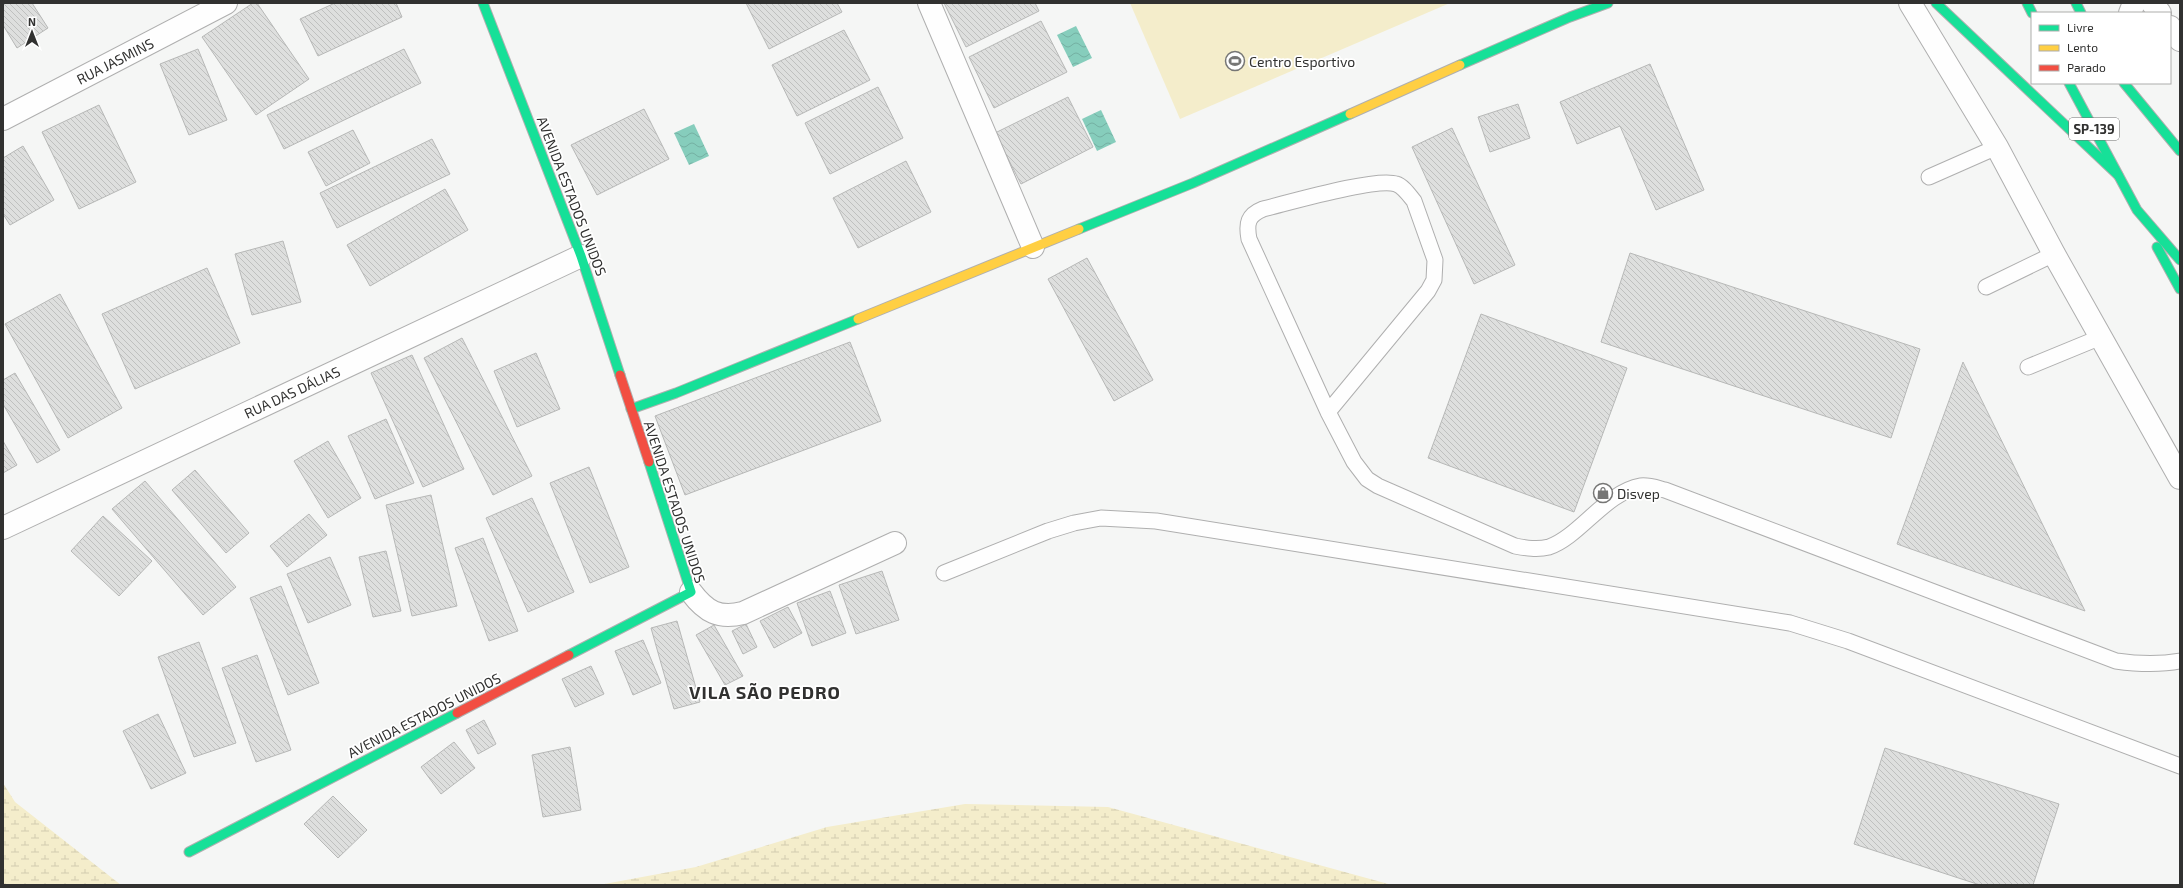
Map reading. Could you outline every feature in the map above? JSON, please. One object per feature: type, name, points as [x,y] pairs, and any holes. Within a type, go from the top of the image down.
[{"type":"street","name":"RUA JASMINS","points":[[3,119],[226,3]]},
{"type":"street","name":"AVENIDA ESTADOS UNIDOS","points":[[189,852],[691,592],[581,256],[483,3]]},
{"type":"street","points":[[928,3],[1034,247]]},
{"type":"street","points":[[631,409],[676,393],[1193,183],[1562,21],[1608,3]]},
{"type":"street","points":[[1910,3],[1997,148],[2054,254],[2180,478]]},
{"type":"street","points":[[1936,3],[2118,175]]},
{"type":"street","points":[[2027,3],[2032,12]]},
{"type":"street","points":[[2076,3],[2080,12]]},
{"type":"street","points":[[2152,3],[2159,12]]},
{"type":"street","points":[[2171,28],[2180,40]]},
{"type":"street","name":"SP-139","points":[[2070,84],[2137,210],[2180,260]]},
{"type":"street","points":[[2125,84],[2141,106],[2180,151]]},
{"type":"street","points":[[2135,84],[2141,106]]},
{"type":"street","points":[[2137,210],[2180,289]]},
{"type":"street","name":"RUA DAS DÁLIAS","points":[[3,528],[581,256]]},
{"type":"street","points":[[691,592],[699,602],[714,613],[728,617],[743,613],[896,543]]},
{"type":"lane","points":[[1929,177],[1997,148]]},
{"type":"lane","points":[[1328,412],[1428,291],[1434,280],[1435,260],[1414,201],[1408,192],[1397,184],[1384,182],[1357,186],[1264,209],[1254,213],[1249,219],[1247,228],[1249,239],[1328,412],[1359,471],[1367,479],[1378,486],[1515,546],[1528,548],[1549,547],[1560,541],[1622,494],[1642,486],[1653,487],[1665,490],[2116,661],[2135,664],[2168,664],[2180,661]]},
{"type":"lane","points":[[1986,287],[2054,254]]},
{"type":"lane","points":[[2028,367],[2101,337]]},
{"type":"lane","points":[[944,573],[1048,531],[1074,523],[1101,518],[1156,521],[1790,623],[1848,641],[2180,766]]},
{"type":"green space","name":"Centro Esportivo","points":[[1130,3],[1450,3],[1180,119]]},
{"type":"green space","points":[[3,783],[15,802],[121,885],[3,885]]},
{"type":"green space","points":[[965,804],[1108,807],[1392,885],[599,885],[696,867],[827,827]]},
{"type":"water","points":[[1076,26],[1092,58],[1073,67],[1057,35]]},
{"type":"water","points":[[1101,110],[1116,142],[1097,151],[1082,119]]},
{"type":"water","points":[[694,124],[709,156],[689,165],[674,133]]},
{"type":"building","points":[[3,3],[32,3],[48,28],[17,48],[3,25]]},
{"type":"building","points":[[253,3],[257,3],[309,79],[256,115],[202,37]]},
{"type":"building","points":[[335,3],[396,3],[402,17],[318,56],[300,19]]},
{"type":"building","points":[[746,3],[837,3],[842,12],[769,49]]},
{"type":"building","points":[[944,3],[1035,3],[1039,11],[966,47]]},
{"type":"building","points":[[1041,21],[1067,72],[994,108],[969,57]]},
{"type":"building","points":[[844,30],[870,80],[797,116],[772,65]]},
{"type":"building","points":[[198,49],[227,120],[189,135],[160,64]]},
{"type":"building","points":[[404,49],[421,83],[284,149],[267,115]]},
{"type":"building","points":[[1650,64],[1704,190],[1656,210],[1620,126],[1577,144],[1560,102]]},
{"type":"building","points":[[878,87],[903,138],[830,174],[805,123]]},
{"type":"building","points":[[1068,97],[1093,147],[1021,184],[995,133]]},
{"type":"building","points":[[1518,104],[1530,138],[1490,152],[1478,117]]},
{"type":"building","points":[[99,105],[136,182],[79,209],[42,132]]},
{"type":"building","points":[[644,109],[669,159],[597,195],[571,145]]},
{"type":"building","points":[[1452,128],[1515,265],[1474,284],[1412,147]]},
{"type":"building","points":[[353,130],[370,163],[326,186],[308,152]]},
{"type":"building","points":[[432,139],[450,174],[337,228],[320,193]]},
{"type":"building","points":[[23,146],[54,200],[10,225],[3,214],[3,158]]},
{"type":"building","points":[[906,161],[931,212],[858,248],[833,198]]},
{"type":"building","points":[[445,189],[468,230],[370,286],[347,245]]},
{"type":"building","points":[[283,241],[301,302],[252,315],[235,254]]},
{"type":"building","points":[[1630,253],[1920,349],[1891,438],[1601,342]]},
{"type":"building","points":[[1087,258],[1153,380],[1114,401],[1048,279]]},
{"type":"building","points":[[207,268],[240,343],[135,389],[102,314]]},
{"type":"building","points":[[60,294],[122,408],[68,438],[5,324]]},
{"type":"building","points":[[1481,314],[1627,368],[1574,512],[1428,458]]},
{"type":"building","points":[[462,338],[532,476],[493,495],[424,358]]},
{"type":"building","points":[[850,342],[881,421],[685,495],[655,416]]},
{"type":"building","points":[[536,353],[560,409],[517,427],[494,371]]},
{"type":"building","points":[[412,355],[464,469],[423,487],[371,373]]},
{"type":"building","points":[[1963,362],[2085,611],[1897,544]]},
{"type":"building","points":[[15,373],[60,450],[37,463],[3,404],[3,380]]},
{"type":"building","points":[[386,419],[414,483],[375,499],[348,436]]},
{"type":"building","points":[[3,441],[17,465],[3,473]]},
{"type":"building","points":[[328,441],[361,498],[328,518],[294,461]]},
{"type":"building","points":[[589,467],[629,567],[590,583],[550,483]]},
{"type":"building","points":[[195,470],[249,533],[226,553],[172,490]]},
{"type":"building","points":[[145,481],[236,587],[203,615],[112,509]]},
{"type":"building","points":[[431,495],[457,606],[412,616],[386,505]]},
{"type":"building","points":[[532,498],[574,592],[528,612],[486,518]]},
{"type":"building","points":[[309,514],[327,535],[287,567],[270,546]]},
{"type":"building","points":[[103,516],[152,561],[119,596],[71,551]]},
{"type":"building","points":[[483,538],[518,631],[489,641],[455,548]]},
{"type":"building","points":[[386,551],[401,611],[373,617],[359,557]]},
{"type":"building","points":[[330,557],[351,605],[308,623],[287,574]]},
{"type":"building","points":[[882,571],[899,620],[856,634],[839,585]]},
{"type":"building","points":[[281,586],[319,683],[288,695],[250,598]]},
{"type":"building","points":[[830,591],[846,633],[812,646],[797,603]]},
{"type":"building","points":[[788,607],[802,633],[774,648],[760,621]]},
{"type":"building","points":[[677,621],[700,702],[674,709],[651,628]]},
{"type":"building","points":[[746,624],[757,647],[743,654],[732,631]]},
{"type":"building","points":[[714,625],[743,676],[725,685],[696,635]]},
{"type":"building","points":[[643,640],[661,683],[633,695],[615,651]]},
{"type":"building","points":[[199,642],[236,743],[194,757],[158,657]]},
{"type":"building","points":[[257,655],[291,750],[256,762],[222,668]]},
{"type":"building","points":[[591,666],[604,694],[575,707],[562,679]]},
{"type":"building","points":[[158,714],[186,773],[151,789],[123,731]]},
{"type":"building","points":[[484,720],[496,744],[478,754],[466,730]]},
{"type":"building","points":[[454,742],[475,768],[441,794],[421,767]]},
{"type":"building","points":[[570,747],[581,810],[543,817],[532,755]]},
{"type":"building","points":[[1885,748],[2059,804],[2033,885],[1980,885],[1854,844]]},
{"type":"building","points":[[333,796],[367,830],[338,858],[304,824]]},
{"type":"traffic: fast","points":[[483,3],[581,256],[620,375]]},
{"type":"traffic: fast","points":[[1460,65],[1570,17],[1608,3]]},
{"type":"traffic: fast","points":[[1936,3],[2118,175]]},
{"type":"traffic: fast","points":[[2027,3],[2032,12]]},
{"type":"traffic: fast","points":[[2076,3],[2080,12]]},
{"type":"traffic: fast","points":[[2070,84],[2137,210],[2180,260]]},
{"type":"traffic: fast","points":[[2125,84],[2180,151]]},
{"type":"traffic: fast","points":[[1079,229],[1193,183],[1350,114]]},
{"type":"traffic: fast","points":[[2157,247],[2180,289]]},
{"type":"traffic: fast","points":[[631,409],[676,393],[858,319]]},
{"type":"traffic: fast","points":[[569,655],[691,592],[649,462]]},
{"type":"traffic: fast","points":[[189,852],[457,713]]},
{"type":"traffic: slow","points":[[1350,114],[1460,65]]},
{"type":"traffic: slow","points":[[858,319],[1079,229]]},
{"type":"traffic: jam","points":[[620,375],[649,462]]},
{"type":"traffic: jam","points":[[457,713],[569,655]]},
{"type":"place","name":"Centro Esportivo","points":[[1235,61]]},
{"type":"place","name":"Disvep","points":[[1603,493]]},
{"type":"district","name":"VILA SÃO PEDRO","points":[[765,692]]}]
